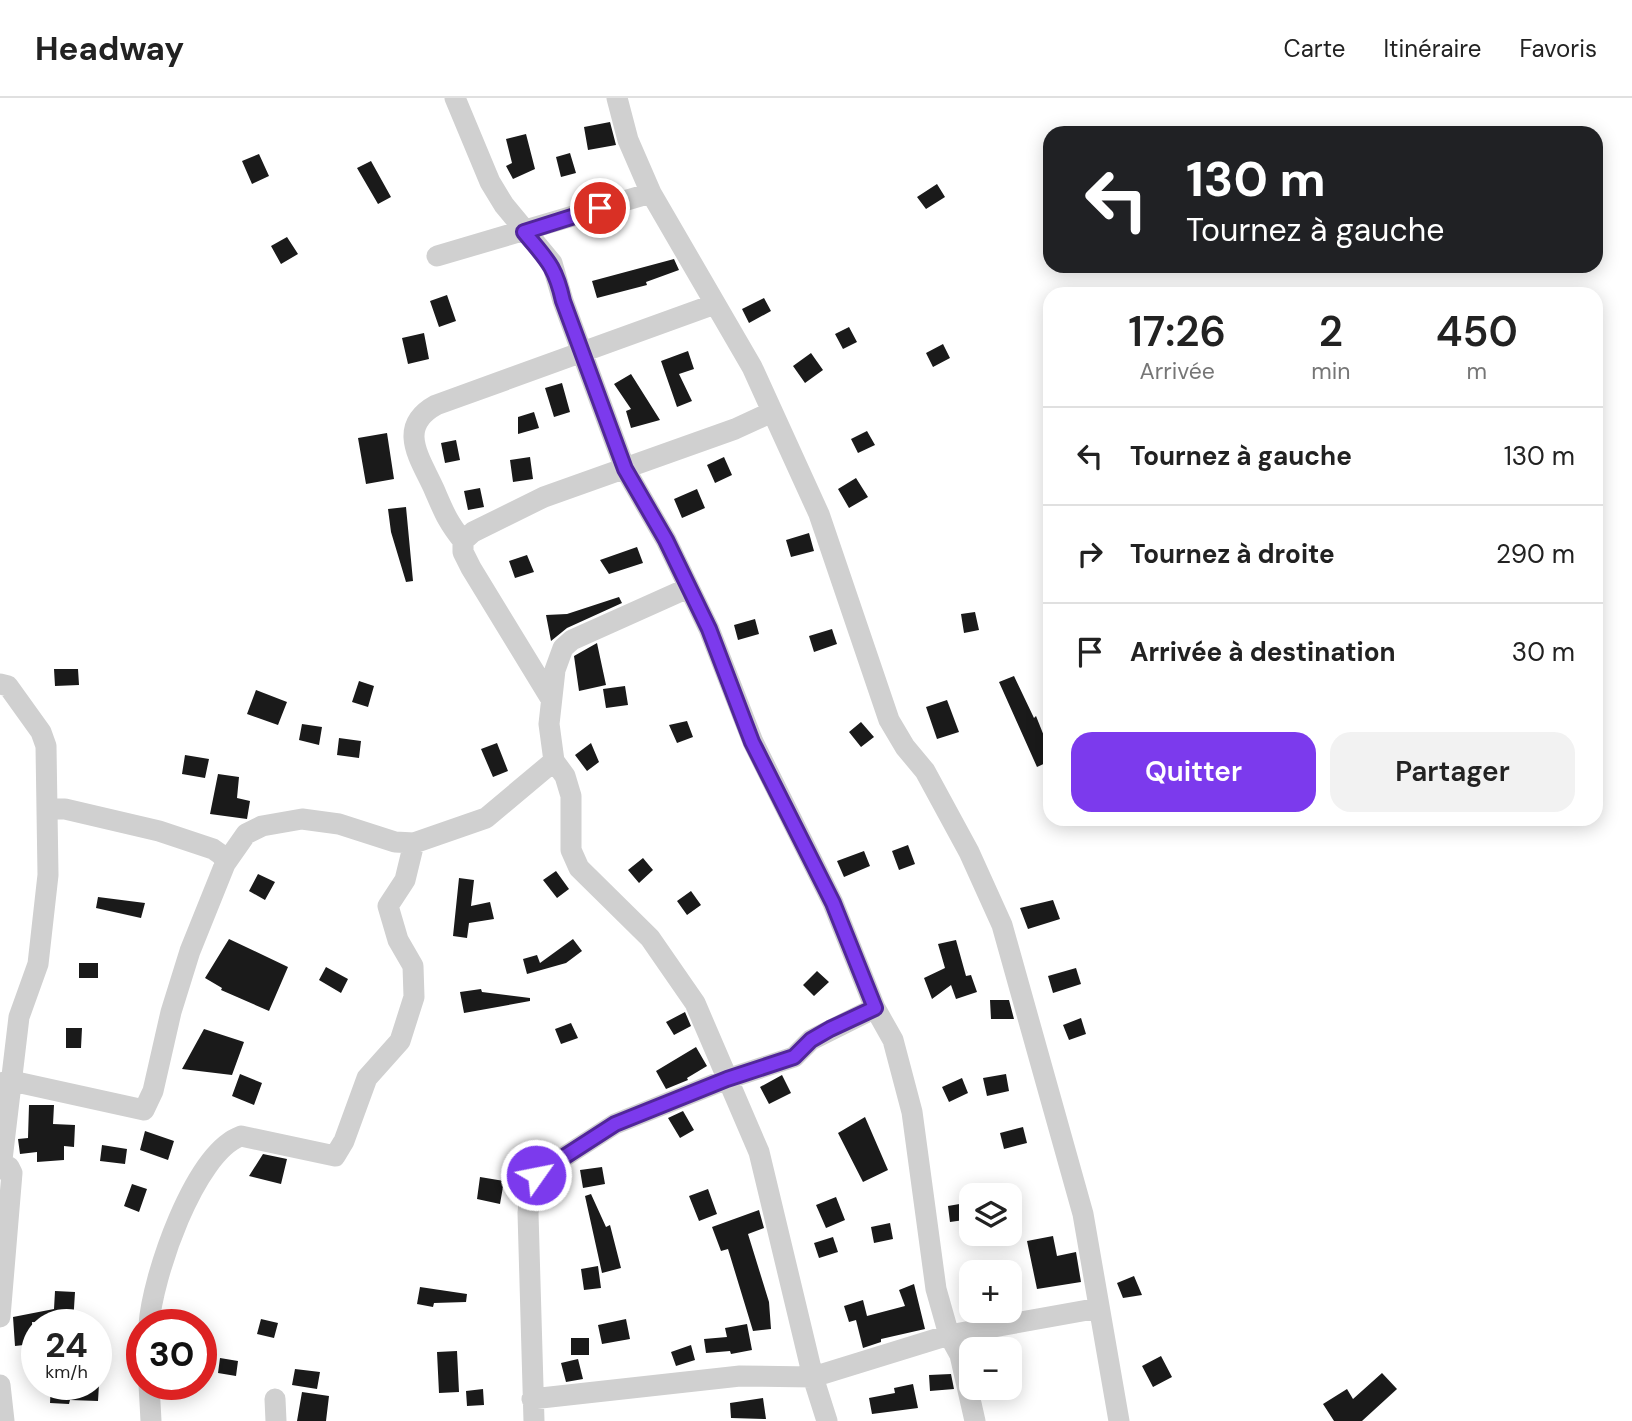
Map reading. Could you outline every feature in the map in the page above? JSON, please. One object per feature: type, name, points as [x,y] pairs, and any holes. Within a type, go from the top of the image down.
[{"type":"street","points":[[455,98],[489,182],[524,232],[552,263],[625,469],[666,540],[709,629],[752,742],[833,903],[875,1008],[893,1041],[905,1079],[936,1289],[949,1335],[960,1355],[975,1421]]},
{"type":"street","points":[[617,98],[628,140],[651,193],[752,366],[819,514],[889,720],[905,747],[925,771],[969,852],[1002,925],[1083,1214],[1119,1421]]},
{"type":"street","points":[[437,256],[651,193]]},
{"type":"street","points":[[551,699],[471,568],[463,552],[463,541],[446,520],[422,467],[413,430],[420,413],[715,304]]},
{"type":"street","points":[[463,541],[473,531],[532,502],[735,429],[772,412]]},
{"type":"street","points":[[688,588],[572,640],[563,648],[555,670],[549,738],[554,761],[565,776],[571,796],[571,850],[579,868],[650,938],[687,988],[759,1152],[813,1377],[827,1421]]},
{"type":"street","points":[[0,684],[8,686],[41,732],[46,746],[48,809],[44,932],[31,989],[19,1017],[6,1082],[0,1168],[9,1167],[12,1173],[0,1317]]},
{"type":"street","points":[[6,1082],[144,1110],[153,1091],[171,1012],[190,951],[225,864],[246,834],[262,826],[289,819],[338,824],[395,842],[414,843],[486,818],[554,761]]},
{"type":"street","points":[[48,809],[65,809],[183,839],[213,849],[223,856],[225,864]]},
{"type":"street","points":[[153,1309],[167,1252],[186,1199],[221,1148],[241,1136],[335,1156],[344,1141],[367,1078],[400,1041],[414,997],[413,966],[398,940],[388,906],[405,880],[414,843]]},
{"type":"street","points":[[534,1421],[528,1213],[531,1183],[550,1163],[615,1124],[727,1079],[794,1057],[811,1040],[875,1008]]},
{"type":"street","points":[[532,1399],[740,1376],[813,1377],[949,1335],[1099,1308]]},
{"type":"street","points":[[0,1385],[4,1421]]},
{"type":"street","points":[[275,1399],[276,1421]]},
{"type":"street","points":[[150,1400],[151,1421]]},
{"type":"building","points":[[610,122],[616,145],[588,150],[584,127]]},
{"type":"building","points":[[526,134],[535,169],[513,179],[506,166],[512,163],[506,139]]},
{"type":"building","points":[[570,153],[576,173],[561,177],[556,157]]},
{"type":"building","points":[[259,154],[269,176],[252,184],[242,161]]},
{"type":"building","points":[[371,161],[391,197],[378,204],[357,168]]},
{"type":"building","points":[[937,184],[945,197],[926,209],[917,197]]},
{"type":"building","points":[[287,237],[298,254],[281,264],[271,246]]},
{"type":"building","points":[[674,259],[679,270],[646,282],[647,285],[597,298],[592,281]]},
{"type":"building","points":[[447,295],[456,321],[439,327],[430,301]]},
{"type":"building","points":[[764,298],[771,311],[749,323],[742,309]]},
{"type":"building","points":[[849,327],[857,342],[843,349],[835,334]]},
{"type":"building","points":[[424,333],[429,359],[408,364],[402,338]]},
{"type":"building","points":[[943,344],[950,358],[933,367],[926,353]]},
{"type":"building","points":[[688,351],[694,369],[679,374],[692,401],[677,407],[661,361]]},
{"type":"building","points":[[811,353],[823,370],[805,383],[793,366]]},
{"type":"building","points":[[631,374],[660,420],[631,428],[626,411],[631,409],[614,384]]},
{"type":"building","points":[[562,383],[570,412],[554,417],[545,388]]},
{"type":"building","points":[[534,412],[539,428],[518,434],[518,417]]},
{"type":"building","points":[[867,431],[875,445],[858,453],[851,439]]},
{"type":"building","points":[[387,433],[394,479],[366,484],[358,438]]},
{"type":"building","points":[[456,440],[460,460],[445,463],[441,443]]},
{"type":"building","points":[[530,457],[533,479],[513,482],[510,460]]},
{"type":"building","points":[[724,457],[732,475],[715,483],[707,465]]},
{"type":"building","points":[[856,478],[868,497],[849,508],[838,489]]},
{"type":"building","points":[[480,488],[484,507],[468,510],[464,491]]},
{"type":"building","points":[[697,489],[705,508],[682,518],[674,499]]},
{"type":"building","points":[[406,507],[413,581],[406,582],[391,532],[388,509]]},
{"type":"building","points":[[809,533],[814,551],[791,557],[786,540]]},
{"type":"building","points":[[637,547],[643,563],[609,574],[600,560]]},
{"type":"building","points":[[527,555],[534,572],[515,578],[509,561]]},
{"type":"building","points":[[619,597],[622,603],[567,628],[551,641],[546,615],[567,614]]},
{"type":"building","points":[[975,612],[979,630],[964,633],[961,614]]},
{"type":"building","points":[[755,619],[759,634],[738,640],[734,625]]},
{"type":"building","points":[[832,629],[837,644],[814,652],[809,636]]},
{"type":"building","points":[[597,643],[606,685],[579,691],[574,656]]},
{"type":"building","points":[[54,669],[78,669],[79,685],[55,686]]},
{"type":"building","points":[[1014,676],[1034,718],[1036,716],[1043,734],[1043,764],[1037,767],[999,682]]},
{"type":"building","points":[[359,681],[374,686],[368,707],[352,702]]},
{"type":"building","points":[[625,686],[628,705],[606,708],[603,689]]},
{"type":"building","points":[[256,690],[287,702],[278,725],[247,714]]},
{"type":"building","points":[[947,700],[959,732],[937,739],[926,707]]},
{"type":"building","points":[[687,721],[693,737],[677,743],[669,725]]},
{"type":"building","points":[[861,722],[874,737],[861,747],[849,732]]},
{"type":"building","points":[[302,724],[322,727],[319,745],[299,740]]},
{"type":"building","points":[[339,738],[361,741],[359,758],[337,755]]},
{"type":"building","points":[[497,743],[508,771],[493,777],[481,749]]},
{"type":"building","points":[[591,743],[599,762],[587,771],[575,755]]},
{"type":"building","points":[[185,755],[209,759],[205,778],[182,774]]},
{"type":"building","points":[[218,774],[239,777],[237,798],[250,801],[247,819],[210,814]]},
{"type":"building","points":[[908,845],[915,864],[899,870],[892,851]]},
{"type":"building","points":[[864,851],[870,866],[844,877],[837,861]]},
{"type":"building","points":[[643,858],[653,870],[639,883],[628,870]]},
{"type":"building","points":[[556,871],[569,889],[557,898],[543,880]]},
{"type":"building","points":[[258,874],[275,882],[265,900],[249,891]]},
{"type":"building","points":[[459,878],[474,880],[471,906],[490,902],[494,919],[469,923],[467,938],[453,936]]},
{"type":"building","points":[[691,891],[701,905],[687,915],[677,901]]},
{"type":"building","points":[[98,897],[145,903],[141,918],[96,908]]},
{"type":"building","points":[[1053,900],[1060,919],[1028,929],[1020,908]]},
{"type":"building","points":[[229,939],[288,967],[269,1011],[221,990],[222,988],[205,978]]},
{"type":"building","points":[[573,939],[582,951],[566,963],[527,974],[523,959],[537,955],[540,963]]},
{"type":"building","points":[[956,940],[966,976],[971,975],[977,992],[956,999],[951,985],[932,999],[924,978],[945,968],[938,944]]},
{"type":"building","points":[[79,963],[98,963],[98,978],[79,978]]},
{"type":"building","points":[[326,967],[348,979],[341,993],[319,980]]},
{"type":"building","points":[[1076,968],[1081,984],[1053,993],[1048,976]]},
{"type":"building","points":[[817,971],[829,982],[814,996],[803,985]]},
{"type":"building","points":[[481,989],[482,992],[530,998],[530,1001],[464,1013],[460,992]]},
{"type":"building","points":[[990,1000],[1009,1000],[1014,1019],[991,1019]]},
{"type":"building","points":[[685,1012],[691,1026],[674,1035],[666,1022]]},
{"type":"building","points":[[1081,1018],[1086,1034],[1069,1040],[1063,1025]]},
{"type":"building","points":[[571,1023],[578,1038],[561,1044],[555,1029]]},
{"type":"building","points":[[66,1028],[82,1028],[81,1048],[66,1048]]},
{"type":"building","points":[[204,1029],[244,1042],[232,1075],[182,1069]]},
{"type":"building","points":[[696,1047],[707,1066],[687,1078],[688,1080],[666,1089],[656,1071]]},
{"type":"building","points":[[240,1074],[262,1083],[254,1105],[232,1096]]},
{"type":"building","points":[[1006,1074],[1009,1091],[987,1096],[983,1078]]},
{"type":"building","points":[[782,1075],[791,1093],[769,1104],[760,1087]]},
{"type":"building","points":[[962,1078],[968,1093],[949,1102],[942,1087]]},
{"type":"building","points":[[29,1105],[54,1105],[53,1124],[75,1125],[74,1147],[64,1146],[64,1160],[37,1162],[37,1152],[20,1154],[18,1139],[28,1138]]},
{"type":"building","points":[[683,1111],[694,1130],[680,1138],[668,1118]]},
{"type":"building","points":[[865,1117],[888,1170],[863,1182],[838,1133]]},
{"type":"building","points":[[1023,1127],[1027,1143],[1004,1149],[1000,1133]]},
{"type":"building","points":[[145,1131],[174,1141],[168,1160],[140,1150]]},
{"type":"building","points":[[102,1145],[127,1149],[125,1164],[100,1161]]},
{"type":"building","points":[[263,1154],[287,1159],[281,1184],[249,1176]]},
{"type":"building","points":[[602,1167],[605,1184],[583,1188],[580,1170]]},
{"type":"building","points":[[480,1177],[504,1181],[500,1204],[477,1199]]},
{"type":"building","points":[[132,1184],[147,1189],[139,1212],[124,1206]]},
{"type":"building","points":[[708,1189],[717,1214],[699,1221],[689,1196]]},
{"type":"building","points":[[591,1194],[606,1227],[610,1225],[621,1268],[602,1273],[585,1196]]},
{"type":"building","points":[[836,1197],[845,1220],[826,1228],[816,1205]]},
{"type":"building","points":[[959,1204],[959,1221],[950,1222],[948,1206]]},
{"type":"building","points":[[759,1210],[764,1228],[748,1234],[769,1302],[771,1329],[753,1331],[728,1249],[721,1251],[712,1227]]},
{"type":"building","points":[[890,1223],[893,1239],[874,1243],[871,1227]]},
{"type":"building","points":[[1053,1236],[1057,1256],[1076,1252],[1081,1282],[1037,1289],[1027,1241]]},
{"type":"building","points":[[833,1237],[838,1252],[819,1258],[814,1243]]},
{"type":"building","points":[[598,1266],[601,1288],[584,1290],[581,1269]]},
{"type":"building","points":[[1134,1276],[1142,1295],[1123,1298],[1117,1283]]},
{"type":"building","points":[[914,1284],[925,1329],[881,1339],[881,1342],[863,1348],[856,1320],[849,1322],[844,1306],[863,1300],[867,1316],[905,1306],[899,1290]]},
{"type":"building","points":[[420,1287],[467,1294],[466,1302],[434,1303],[433,1307],[417,1304]]},
{"type":"building","points":[[55,1291],[75,1292],[74,1309],[54,1309]]},
{"type":"building","points":[[21,1315],[21,1345],[15,1346],[13,1317]]},
{"type":"building","points":[[261,1319],[278,1323],[274,1338],[257,1334]]},
{"type":"building","points":[[626,1319],[630,1339],[602,1344],[598,1325]]},
{"type":"building","points":[[747,1324],[752,1350],[731,1354],[730,1351],[706,1353],[704,1339],[727,1337],[725,1328]]},
{"type":"building","points":[[571,1338],[589,1338],[589,1355],[571,1355]]},
{"type":"building","points":[[691,1345],[695,1360],[676,1366],[671,1352]]},
{"type":"building","points":[[457,1351],[459,1392],[439,1393],[437,1352]]},
{"type":"building","points":[[1161,1356],[1172,1377],[1153,1387],[1142,1366]]},
{"type":"building","points":[[220,1358],[238,1361],[236,1376],[218,1373]]},
{"type":"building","points":[[578,1359],[583,1379],[566,1382],[561,1363]]},
{"type":"building","points":[[295,1369],[320,1372],[317,1389],[292,1385]]},
{"type":"building","points":[[1382,1373],[1397,1389],[1362,1421],[1334,1421],[1323,1404],[1347,1389],[1353,1399]]},
{"type":"building","points":[[951,1374],[954,1389],[930,1391],[929,1375]]},
{"type":"building","points":[[913,1384],[918,1408],[872,1414],[869,1398],[895,1393],[894,1388]]},
{"type":"building","points":[[483,1389],[484,1405],[467,1406],[466,1391]]},
{"type":"building","points":[[302,1392],[329,1396],[326,1421],[297,1421]]},
{"type":"building","points":[[763,1398],[766,1419],[731,1418],[730,1403]]},
{"type":"building","points":[[50,1400],[70,1400],[69,1404],[50,1403]]},
{"type":"route","points":[[536,1175],[550,1163],[587,1144],[615,1124],[727,1079],[794,1057],[811,1040],[875,1008],[833,903],[752,742],[709,629],[666,540],[625,469],[563,301],[552,263],[524,232],[600,208]]}]
